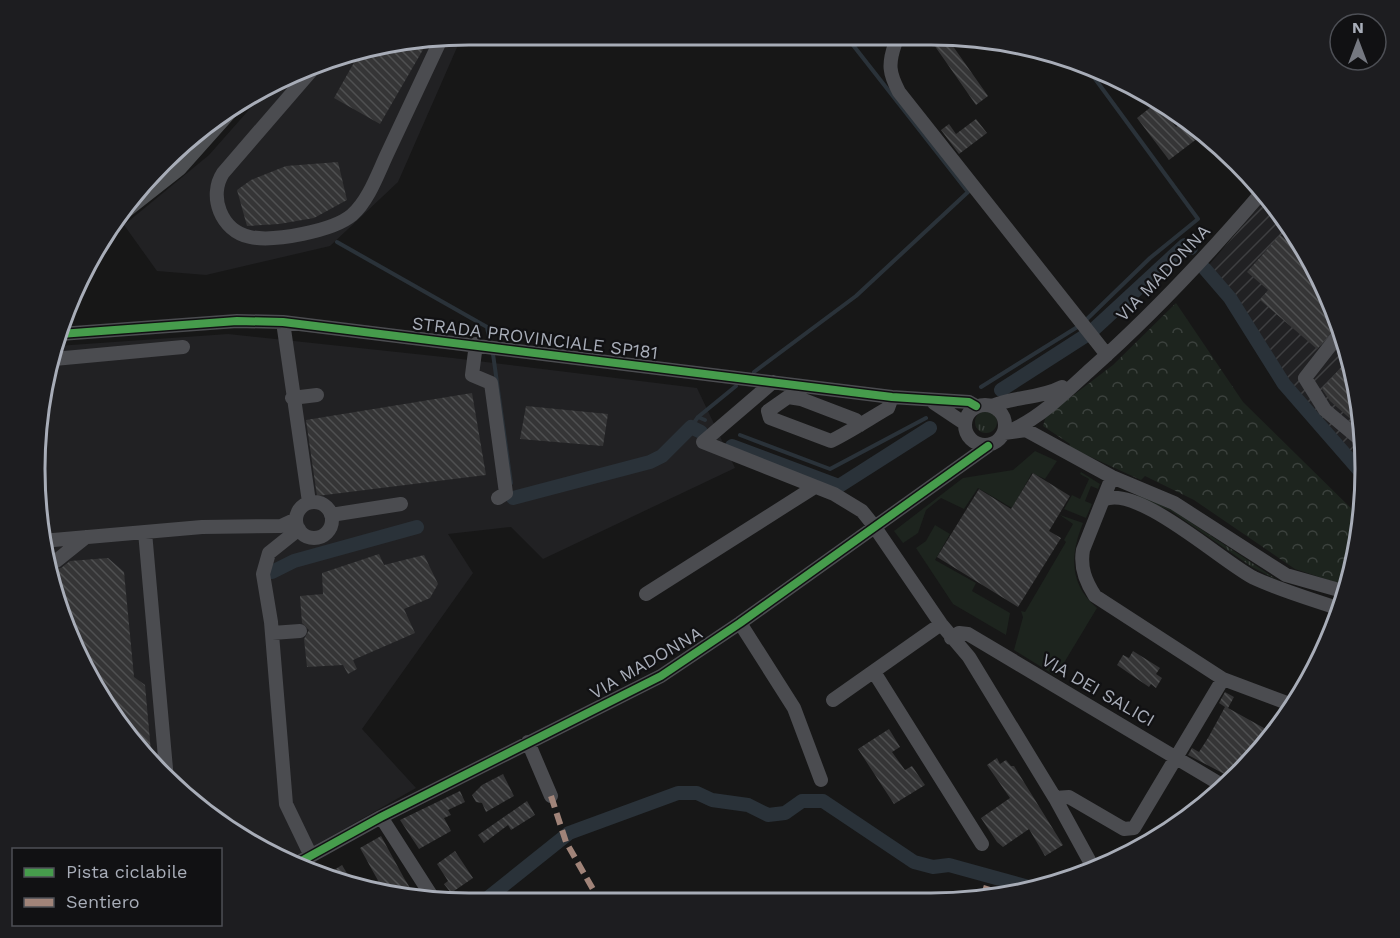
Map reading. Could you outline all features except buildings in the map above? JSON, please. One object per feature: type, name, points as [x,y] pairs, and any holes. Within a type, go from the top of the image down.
[{"type":"main road","points":[[150,189],[179,168],[209,135]]},
{"type":"street","points":[[895,45],[889,61],[890,75],[899,92],[1107,355]]},
{"type":"street","points":[[305,78],[223,173],[215,186],[216,206],[242,235],[251,237],[329,229],[347,219],[361,205],[379,171],[438,46]]},
{"type":"street","name":"VIA MADONNA","points":[[1085,375],[1226,234],[1257,198]]},
{"type":"street","name":"STRADA PROVINCIALE SP181","points":[[68,333],[237,321],[283,322],[930,401],[969,402],[976,406]]},
{"type":"street","points":[[283,322],[292,398],[309,502]]},
{"type":"street","name":"STRADA PROVINCIALE SP181","points":[[70,327],[88,331]]},
{"type":"street","points":[[1335,340],[1305,378],[1325,410],[1353,434]]},
{"type":"street","points":[[476,344],[472,375],[491,383],[506,493],[498,498]]},
{"type":"street","points":[[59,359],[183,347]]},
{"type":"street","points":[[992,406],[1005,420],[1004,433],[1000,439],[988,446],[980,445],[965,429],[966,416],[976,406],[992,406],[1004,401],[1047,395],[1085,375]]},
{"type":"street","points":[[1004,433],[1025,423],[1085,375]]},
{"type":"street","points":[[773,382],[703,442],[849,502],[874,526],[951,638],[969,657],[1055,798],[1090,862]]},
{"type":"street","points":[[292,398],[317,395]]},
{"type":"street","points":[[860,425],[856,420],[796,397],[783,398],[768,411],[770,418],[831,441],[860,425],[888,408],[892,396]]},
{"type":"street","name":"STRADA PROVINCIALE SP181","points":[[930,401],[965,429]]},
{"type":"street","points":[[1037,414],[1036,428],[1039,439]]},
{"type":"street","name":"VIA MADONNA","points":[[947,473],[963,454],[965,429]]},
{"type":"street","points":[[1004,433],[1026,430],[1112,477],[1174,502],[1286,575],[1337,590]]},
{"type":"street","name":"VIA MADONNA","points":[[304,860],[381,817],[528,742],[640,688],[740,623],[947,473],[988,446]]},
{"type":"street","points":[[1112,477],[1083,550],[1081,561],[1087,585],[1104,604],[1222,679],[1285,702]]},
{"type":"street","points":[[1130,484],[1135,502]]},
{"type":"street","points":[[646,594],[813,488]]},
{"type":"street","points":[[1103,500],[1114,496],[1135,502],[1175,524],[1251,576],[1280,590],[1332,606]]},
{"type":"street","points":[[297,524],[307,536],[324,535],[331,526],[332,515],[320,502],[309,502],[300,509],[297,524],[269,553],[263,566],[272,633],[286,804],[310,856]]},
{"type":"street","points":[[332,515],[401,504]]},
{"type":"street","points":[[51,540],[202,526],[297,524]]},
{"type":"street","points":[[145,532],[166,766]]},
{"type":"street","points":[[55,561],[86,537]]},
{"type":"street","points":[[1280,590],[1286,575]]},
{"type":"street","points":[[740,623],[794,708],[821,780]]},
{"type":"street","points":[[832,700],[941,624]]},
{"type":"street","points":[[272,633],[300,631]]},
{"type":"street","name":"VIA DEI SALICI","points":[[951,638],[959,633],[968,634],[1218,782]]},
{"type":"street","points":[[874,672],[982,844]]},
{"type":"street","points":[[1055,798],[1069,797],[1124,829],[1132,830],[1137,826],[1222,679]]},
{"type":"street","points":[[528,742],[550,796]]},
{"type":"street","points":[[381,817],[428,891]]},
{"type":"shaded area","points":[[458,45],[398,182],[330,246],[206,275],[157,271],[124,225],[209,155],[254,104],[307,77],[359,59],[386,53]]},
{"type":"shaded area","points":[[1261,204],[1284,233],[1323,307],[1341,359],[1347,386],[1355,459],[1285,381],[1209,265]]},
{"type":"shaded area","points":[[228,334],[453,358],[697,388],[735,468],[543,559],[511,527],[448,534],[473,573],[362,729],[416,788],[296,856],[233,822],[189,788],[169,769],[150,749],[116,705],[77,631],[59,579],[46,497],[46,441],[49,414],[53,386],[64,346]]},
{"type":"green space","points":[[1176,303],[1243,402],[1353,510],[1347,552],[1339,584],[1295,569],[1194,500],[1145,476],[1141,480],[1069,447],[1070,444],[1043,426],[1046,416],[1113,365]]},
{"type":"green space","points":[[986,411],[994,414],[997,422],[994,430],[986,433],[978,430],[975,422],[978,414]]},
{"type":"green space","points":[[1035,451],[1057,461],[1045,479],[1032,473],[1012,508],[978,488],[964,509],[941,498],[926,510],[918,533],[903,543],[894,531],[963,478],[1013,470]]},
{"type":"green space","points":[[1081,472],[1100,484],[1098,489],[1091,486],[1085,501],[1092,504],[1086,518],[1064,509],[1072,495],[1080,499],[1089,479],[1080,474]]},
{"type":"green space","points":[[1138,494],[1172,510],[1279,581],[1252,567],[1171,511],[1137,497]]},
{"type":"green space","points":[[1060,515],[1083,523],[1076,546],[1075,569],[1081,589],[1097,608],[1056,676],[1014,650],[1023,617],[1021,611],[1025,612],[1066,542],[1064,540],[1073,524]]},
{"type":"green space","points":[[935,525],[950,534],[935,560],[976,583],[972,591],[1010,613],[1006,635],[953,604],[916,548],[926,541]]},
{"type":"waterway","points":[[754,372],[856,296],[968,192],[853,45]]},
{"type":"waterway","points":[[1086,320],[1150,258],[1198,219],[1094,78]]},
{"type":"waterway","points":[[337,242],[487,327],[489,337]]},
{"type":"waterway","points":[[1092,331],[1185,245],[1191,248]]},
{"type":"waterway","points":[[1205,269],[1230,298],[1284,384],[1355,465]]},
{"type":"waterway","points":[[981,387],[1079,326]]},
{"type":"waterway","points":[[1001,390],[1085,336]]},
{"type":"waterway","points":[[493,354],[511,483]]},
{"type":"waterway","points":[[691,427],[698,417],[736,386]]},
{"type":"waterway","points":[[698,417],[705,420]]},
{"type":"waterway","points":[[740,435],[830,469],[926,418]]},
{"type":"waterway","points":[[513,498],[650,462],[662,456],[691,427],[701,432]]},
{"type":"waterway","points":[[732,446],[839,486],[930,428]]},
{"type":"waterway","points":[[272,572],[294,561],[417,527]]},
{"type":"waterway","points":[[494,893],[569,833],[678,793],[697,793],[712,800],[748,805],[768,815],[785,813],[802,801],[823,801],[914,862],[933,867],[949,865],[1018,884]]},
{"type":"marked path","points":[[551,796],[566,842],[595,893]]},
{"type":"cycle path","points":[[68,333],[237,321],[283,322],[892,397],[969,402],[976,406]]},
{"type":"cycle path","points":[[304,860],[381,817],[661,676],[740,623],[988,446]]}]
